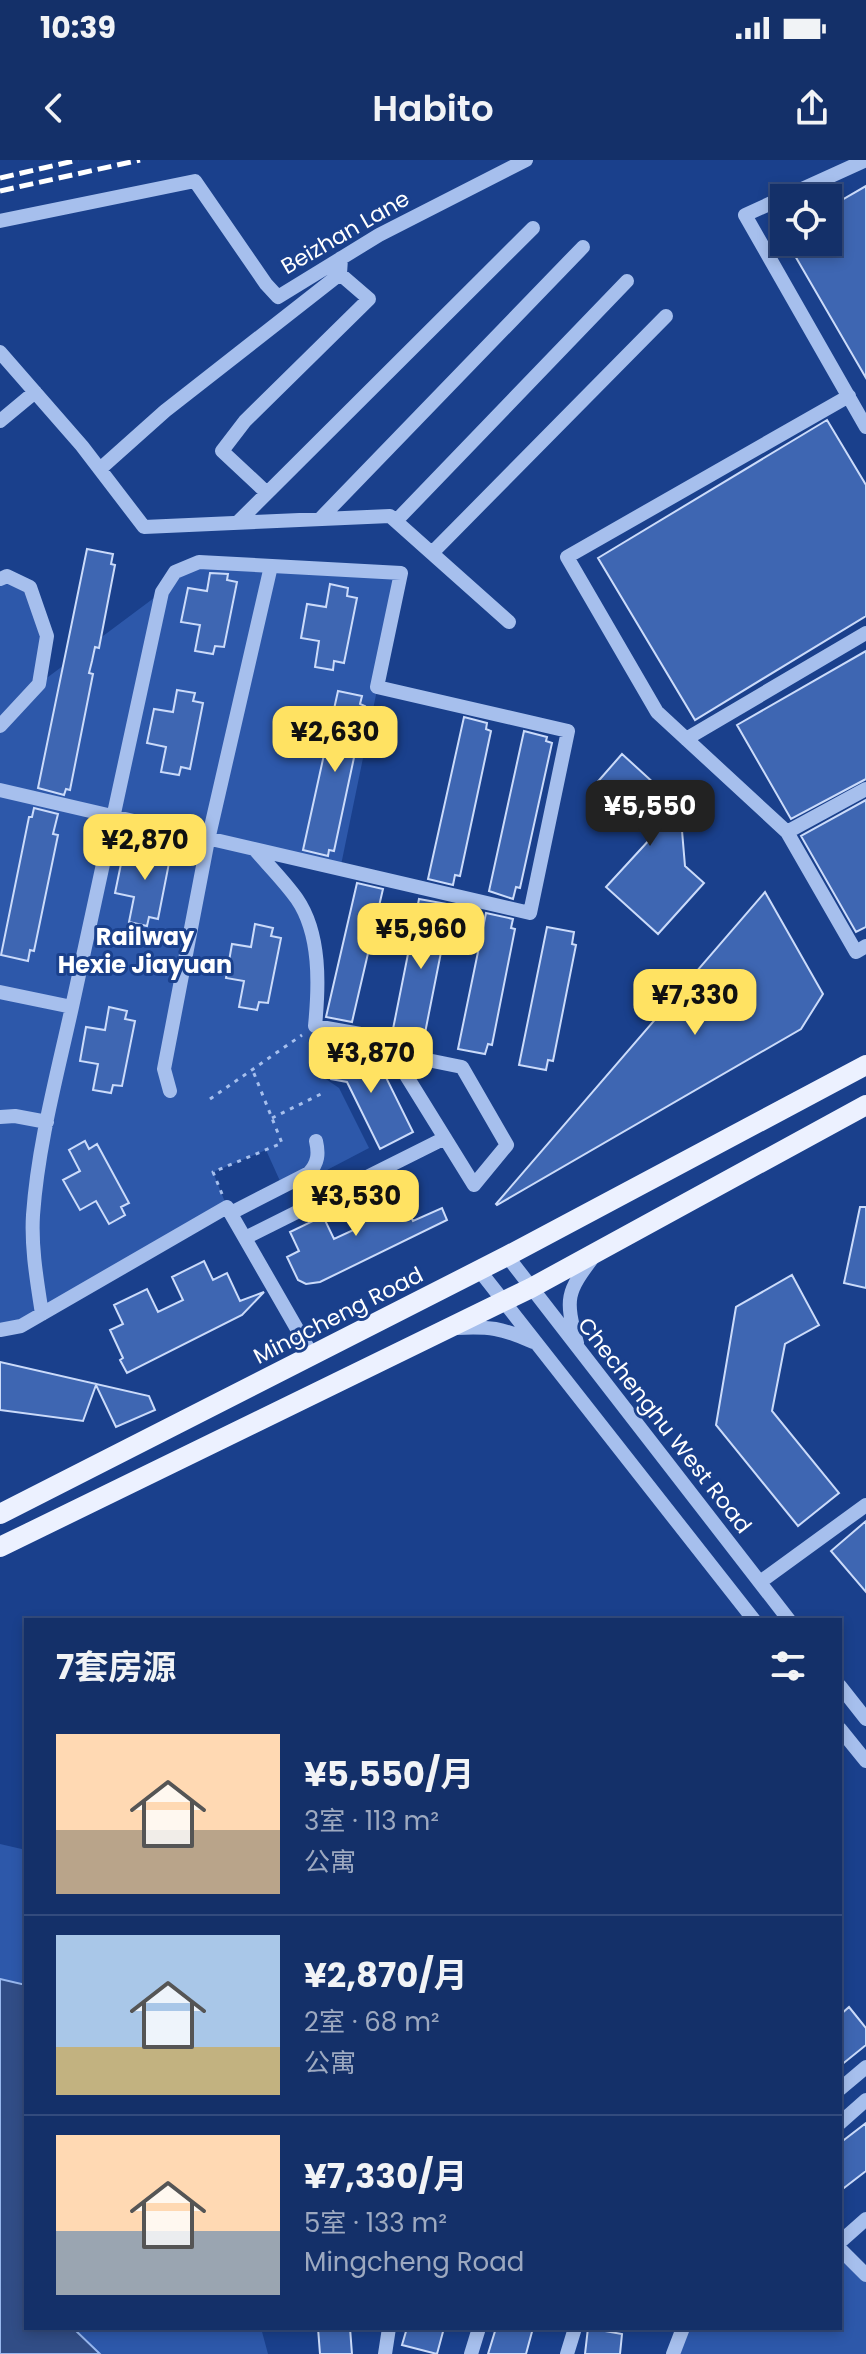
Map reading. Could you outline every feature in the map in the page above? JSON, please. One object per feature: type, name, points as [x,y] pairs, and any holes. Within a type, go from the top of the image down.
[{"type":"main road","name":"Mingcheng Road","points":[[0,1514],[507,1256],[866,1065]]},
{"type":"main road","points":[[0,1547],[531,1288],[866,1105]]},
{"type":"street","name":"Beizhan Lane","points":[[0,221],[195,181],[278,297],[379,235],[526,160]]},
{"type":"street","points":[[866,160],[745,215],[866,427]]},
{"type":"street","points":[[237,523],[533,228]]},
{"type":"street","points":[[320,519],[583,247]]},
{"type":"street","points":[[100,469],[165,411],[340,274],[341,258]]},
{"type":"street","points":[[267,493],[222,451],[245,421],[369,299],[340,274]]},
{"type":"street","points":[[396,521],[627,281]]},
{"type":"street","points":[[432,553],[666,316]]},
{"type":"street","points":[[0,352],[100,469],[144,527],[390,516],[509,622]]},
{"type":"street","points":[[0,421],[35,392]]},
{"type":"street","points":[[849,396],[567,557],[657,712],[787,832],[856,952],[866,946]]},
{"type":"street","points":[[0,790],[113,818],[530,913],[568,731],[377,687],[401,573],[199,562],[175,572],[162,592],[113,818],[72,1007],[47,1122],[33,1216],[34,1268],[42,1314]]},
{"type":"street","points":[[170,1091],[164,1069],[208,840],[271,566]]},
{"type":"street","points":[[0,579],[7,576],[30,587],[47,636],[39,684],[0,726]]},
{"type":"street","points":[[686,739],[866,633]]},
{"type":"street","points":[[787,832],[866,789]]},
{"type":"street","points":[[256,851],[299,901],[312,937],[319,979],[315,1026],[383,1038],[474,1185],[507,1145],[462,1067],[393,1053]]},
{"type":"street","points":[[0,992],[72,1007]]},
{"type":"street","points":[[0,1117],[15,1116],[47,1122]]},
{"type":"street","points":[[245,1238],[445,1138]]},
{"type":"street","points":[[0,1330],[21,1326],[229,1210],[309,1173],[319,1154],[316,1141]]},
{"type":"street","points":[[229,1210],[312,1355]]},
{"type":"street","points":[[579,1351],[568,1311],[573,1283],[598,1252]]},
{"type":"street","name":"Chechenghu West Road","points":[[507,1256],[787,1618]]},
{"type":"street","points":[[479,1270],[752,1618]]},
{"type":"street","points":[[448,1329],[488,1326],[507,1330],[534,1342]]},
{"type":"street","points":[[760,1582],[866,1505]]},
{"type":"street","points":[[842,1689],[866,1719]]},
{"type":"street","points":[[842,1731],[866,1761]]},
{"type":"street","points":[[842,2087],[866,2067]]},
{"type":"street","points":[[842,2121],[866,2100]]},
{"type":"street","points":[[842,2240],[866,2219]]},
{"type":"street","points":[[842,2251],[866,2275]]},
{"type":"street","points":[[385,2354],[389,2330]]},
{"type":"street","points":[[471,2354],[478,2330]]},
{"type":"street","points":[[567,2354],[574,2330]]},
{"type":"street","points":[[673,2354],[682,2330]]},
{"type":"path","points":[[210,1099],[315,1026]]},
{"type":"path","points":[[229,1210],[213,1172],[282,1143],[253,1071]]},
{"type":"path","points":[[272,1118],[321,1094]]},
{"type":"shaded area","points":[[199,562],[401,573],[340,870],[258,851],[299,901],[311,933],[315,1026],[323,1077],[339,1088],[369,1148],[285,1192],[266,1150],[213,1172],[227,1207],[0,1330],[0,579],[30,587],[47,636],[40,683],[162,592],[175,572]]},
{"type":"shaded area","points":[[0,1844],[24,1850],[24,2330],[262,2330],[268,2354],[0,2354]]},
{"type":"shaded area","points":[[0,1979],[24,1985],[24,2330],[75,2330],[100,2354],[0,2354]]},
{"type":"shaded area","points":[[842,2251],[866,2275],[866,2354],[673,2354],[682,2330],[842,2330]]},
{"type":"building","points":[[866,186],[866,378],[795,256],[842,256],[842,200]]},
{"type":"building","points":[[827,420],[866,485],[866,616],[695,720],[598,558]]},
{"type":"building","points":[[87,549],[113,554],[111,564],[115,565],[99,648],[95,647],[89,673],[93,674],[70,790],[66,789],[64,795],[38,788]]},
{"type":"building","points":[[210,573],[228,574],[227,580],[237,582],[224,647],[215,646],[213,654],[195,651],[200,625],[181,622],[188,588],[207,591]]},
{"type":"building","points":[[330,584],[348,588],[347,596],[357,598],[344,663],[334,661],[333,670],[315,667],[319,641],[301,638],[307,604],[326,607]]},
{"type":"building","points":[[866,651],[866,779],[791,819],[737,725]]},
{"type":"building","points":[[177,690],[195,693],[193,701],[203,703],[190,769],[181,767],[179,775],[161,772],[166,747],[147,743],[154,709],[173,712]]},
{"type":"building","points":[[338,691],[362,696],[360,704],[365,706],[334,851],[329,850],[328,856],[303,850]]},
{"type":"building","points":[[464,717],[487,723],[486,729],[491,731],[460,876],[455,875],[453,885],[428,879]]},
{"type":"building","points":[[524,731],[547,737],[546,741],[552,743],[520,888],[516,887],[513,899],[489,891]]},
{"type":"building","points":[[622,754],[680,807],[685,866],[704,883],[658,934],[606,887],[651,838],[594,786]]},
{"type":"building","points":[[866,800],[866,927],[856,932],[801,836]]},
{"type":"building","points":[[34,808],[58,814],[53,834],[58,835],[34,951],[30,950],[28,961],[1,955],[29,817],[32,817]]},
{"type":"building","points":[[145,840],[163,843],[161,852],[171,853],[158,919],[149,917],[147,926],[129,922],[134,897],[115,893],[122,859],[141,863]]},
{"type":"building","points":[[357,883],[383,889],[352,1022],[326,1017]]},
{"type":"building","points":[[765,892],[823,994],[801,1029],[497,1205],[496,1204]]},
{"type":"building","points":[[419,899],[447,904],[444,917],[448,917],[425,1033],[420,1032],[418,1043],[395,1038],[392,1034]]},
{"type":"building","points":[[486,913],[513,919],[511,928],[515,929],[492,1045],[488,1044],[485,1054],[458,1049]]},
{"type":"building","points":[[255,924],[273,928],[271,936],[281,938],[268,1003],[259,1002],[257,1010],[239,1007],[244,981],[226,978],[232,944],[251,947]]},
{"type":"building","points":[[547,927],[574,932],[572,944],[576,945],[553,1061],[548,1060],[546,1070],[519,1065]]},
{"type":"building","points":[[109,1007],[127,1011],[125,1019],[135,1021],[122,1086],[113,1085],[111,1093],[93,1090],[98,1064],[80,1061],[86,1027],[105,1030]]},
{"type":"building","points":[[338,1051],[348,1053],[356,1060],[373,1051],[413,1132],[380,1149],[347,1082],[331,1079],[326,1071],[329,1056]]},
{"type":"building","points":[[85,1141],[89,1149],[97,1144],[129,1203],[121,1207],[125,1215],[109,1224],[96,1201],[80,1210],[63,1180],[80,1171],[69,1150]]},
{"type":"building","points":[[381,1188],[390,1207],[403,1200],[413,1221],[442,1208],[447,1220],[320,1282],[306,1284],[298,1280],[287,1257],[299,1251],[290,1232],[323,1216],[334,1239],[360,1227],[349,1204]]},
{"type":"building","points":[[860,1207],[866,1207],[866,1288],[844,1283]]},
{"type":"building","points":[[204,1261],[213,1280],[227,1273],[240,1301],[264,1292],[242,1315],[127,1373],[110,1330],[123,1324],[114,1305],[147,1289],[158,1312],[183,1300],[172,1277]]},
{"type":"building","points":[[792,1275],[819,1325],[785,1344],[772,1411],[839,1493],[798,1526],[716,1425],[736,1307]]},
{"type":"building","points":[[0,1362],[149,1396],[155,1410],[116,1427],[96,1385],[83,1421],[0,1410]]},
{"type":"building","points":[[866,1521],[866,1592],[831,1551]]},
{"type":"building","points":[[849,2007],[866,2028],[866,2045],[842,2064],[842,2013]]},
{"type":"building","points":[[866,2123],[866,2171],[842,2189],[842,2141]]},
{"type":"building","points":[[318,2330],[350,2330],[352,2354],[320,2354]]},
{"type":"building","points":[[406,2330],[443,2330],[437,2354],[402,2345]]},
{"type":"building","points":[[495,2330],[532,2330],[526,2354],[488,2354]]},
{"type":"building","points":[[588,2330],[622,2334],[620,2354],[585,2354]]},
{"type":"railway","points":[[0,178],[78,160]]},
{"type":"railway","points":[[0,191],[140,160]]},
{"type":"district","name":"Railway Hexie Jiayuan","points":[[145,951]]}]
